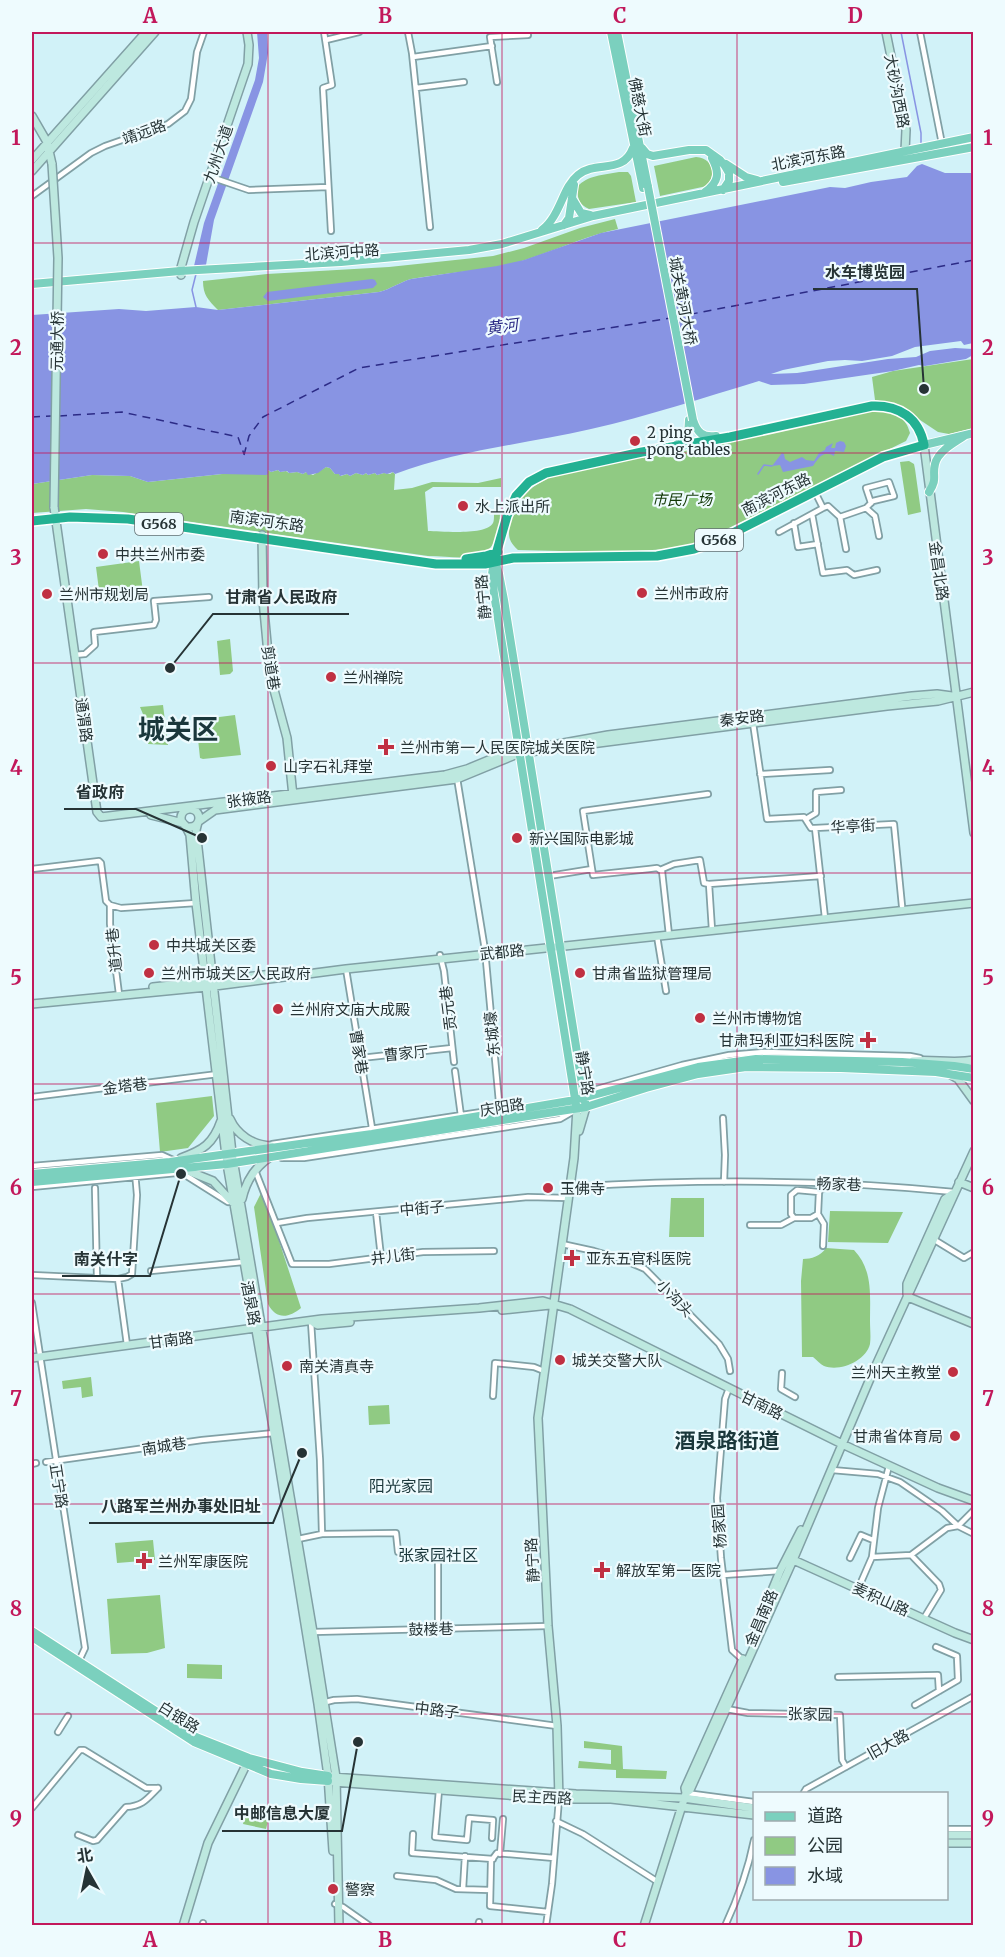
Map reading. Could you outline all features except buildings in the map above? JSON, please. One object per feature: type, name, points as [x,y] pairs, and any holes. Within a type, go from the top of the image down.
[{"type":"highway","points":[[496,556],[510,508],[522,489],[537,477],[556,470],[722,439],[872,406],[888,406],[900,411],[920,429],[924,445]]},
{"type":"highway","name":"南滨河东路","points":[[32,519],[55,513],[128,519],[440,560],[496,556],[513,558],[657,556],[683,552],[719,540],[883,457],[924,445]]},
{"type":"main road","points":[[32,160],[146,32]]},
{"type":"main road","points":[[32,171],[155,32]]},
{"type":"main road","name":"九州大道","points":[[181,273],[194,222],[213,177],[248,64],[247,32]]},
{"type":"main road","points":[[609,32],[620,88],[629,103]]},
{"type":"main road","name":"佛慈大街","points":[[609,32],[619,55],[645,188]]},
{"type":"main road","points":[[619,32],[632,87],[629,103]]},
{"type":"main road","name":"佛慈大街","points":[[619,32],[619,55]]},
{"type":"main road","name":"大砂沟西路","points":[[886,32],[910,153]]},
{"type":"main road","name":"元通大桥","points":[[32,116],[47,142],[52,164],[58,258],[55,513]]},
{"type":"main road","name":"北滨河东路","points":[[941,149],[974,137]]},
{"type":"main road","points":[[550,233],[572,222],[568,196],[569,187],[577,175],[622,163],[629,158],[637,146],[649,155],[658,156],[698,149],[706,150],[729,173],[729,186],[751,189]]},
{"type":"main road","name":"北滨河东路","points":[[707,195],[729,186],[910,153],[974,147]]},
{"type":"main road","points":[[531,236],[550,223],[577,180],[590,172],[627,165],[643,174],[649,164],[658,159],[696,152],[707,154],[747,177],[768,180]]},
{"type":"main road","name":"北滨河东路","points":[[649,207],[751,189],[910,153]]},
{"type":"main road","points":[[707,195],[718,177],[716,159]]},
{"type":"main road","name":"城关黄河大桥","points":[[645,188],[691,420]]},
{"type":"main road","points":[[568,196],[581,213],[593,216]]},
{"type":"main road","name":"北滨河中路","points":[[203,272],[446,253],[502,244],[593,216],[649,207]]},
{"type":"main road","name":"北滨河中路","points":[[32,288],[192,272],[341,266],[446,258],[502,249],[531,241],[572,222],[649,207]]},
{"type":"main road","name":"北滨河中路","points":[[32,284],[181,273]]},
{"type":"main road","points":[[691,420],[699,433],[712,437],[785,424]]},
{"type":"main road","points":[[655,451],[685,440],[690,431],[691,420]]},
{"type":"main road","points":[[929,492],[935,483],[935,462],[939,456],[970,434]]},
{"type":"main road","name":"南滨河东路","points":[[924,445],[970,434]]},
{"type":"main road","name":"金昌北路","points":[[924,445],[972,807]]},
{"type":"main road","name":"通渭路","points":[[55,513],[97,812],[101,817],[205,804]]},
{"type":"main road","name":"剪道巷","points":[[262,537],[263,600],[271,681],[287,738],[293,796]]},
{"type":"main road","name":"静宁路","points":[[496,556],[584,1097],[579,1105]]},
{"type":"main road","name":"静宁路","points":[[496,556],[492,574],[494,594],[550,945],[579,1105],[576,1142],[538,1418],[560,1796]]},
{"type":"main road","name":"秦安路","points":[[293,796],[456,776],[508,752],[529,752],[938,701],[974,692]]},
{"type":"main road","name":"秦安路","points":[[529,752],[533,748],[608,735],[912,696],[937,694],[974,697]]},
{"type":"main road","points":[[143,813],[192,826],[214,810],[293,796]]},
{"type":"main road","name":"张掖路","points":[[205,804],[293,796]]},
{"type":"main road","points":[[184,824],[182,816],[188,810],[205,804]]},
{"type":"main road","points":[[972,807],[974,833]]},
{"type":"main road","points":[[173,809],[196,812],[199,816],[198,822]]},
{"type":"main road","name":"酒泉路","points":[[198,822],[196,839],[218,1074],[225,1112]]},
{"type":"main road","name":"酒泉路","points":[[184,824],[190,835],[196,903],[210,984],[229,1154],[298,1539],[313,1632],[321,1704]]},
{"type":"main road","name":"武都路","points":[[210,984],[550,945],[974,901]]},
{"type":"main road","name":"武都路","points":[[824,916],[902,906],[974,901]]},
{"type":"main road","name":"武都路","points":[[560,944],[669,933]]},
{"type":"main road","name":"武都路","points":[[32,1002],[440,957]]},
{"type":"main road","points":[[584,1097],[698,1067],[756,1059],[902,1062],[954,1065],[974,1069]]},
{"type":"main road","points":[[902,1062],[926,1059],[963,1062],[974,1060]]},
{"type":"main road","name":"庆阳路","points":[[32,1174],[231,1163],[579,1105],[698,1074],[746,1067],[936,1072],[974,1078]]},
{"type":"main road","points":[[936,1072],[958,1079],[974,1101]]},
{"type":"main road","name":"庆阳路","points":[[32,1182],[135,1175],[180,1167],[229,1154],[372,1131],[500,1111],[579,1105]]},
{"type":"main road","points":[[225,1112],[238,1132],[251,1141],[264,1146],[282,1147]]},
{"type":"main road","points":[[180,1167],[204,1149],[225,1112]]},
{"type":"main road","name":"金昌南路","points":[[683,1799],[690,1790],[728,1709],[791,1559],[974,1151]]},
{"type":"main road","points":[[180,1167],[213,1181],[238,1205],[255,1170],[270,1156]]},
{"type":"main road","points":[[959,1182],[974,1188]]},
{"type":"main road","name":"金昌南路","points":[[908,1296],[907,1284],[910,1277],[945,1199],[954,1192]]},
{"type":"main road","name":"酒泉路","points":[[238,1205],[243,1262],[259,1328],[274,1433],[332,1779],[337,1926]]},
{"type":"main road","points":[[908,1296],[974,1324]]},
{"type":"main road","name":"甘南路","points":[[32,1358],[311,1322],[318,1325],[541,1307],[553,1304],[570,1310],[889,1466],[974,1501]]},
{"type":"main road","name":"金昌南路","points":[[644,1926],[685,1788],[780,1571],[791,1559],[833,1457],[842,1444]]},
{"type":"main road","name":"麦积山路","points":[[791,1559],[974,1640]]},
{"type":"main road","name":"白银路","points":[[32,1631],[194,1742],[271,1774],[301,1779],[332,1779]]},
{"type":"main road","name":"白银路","points":[[32,1637],[196,1737],[249,1758],[332,1779]]},
{"type":"main road","points":[[183,1926],[208,1843],[246,1765]]},
{"type":"main road","name":"民主西路","points":[[332,1779],[560,1796]]},
{"type":"main road","name":"民主西路","points":[[332,1779],[439,1790],[683,1799],[753,1808]]},
{"type":"main road","name":"民主西路","points":[[683,1799],[753,1815]]},
{"type":"main road","points":[[948,1835],[974,1835]]},
{"type":"main road","points":[[948,1844],[974,1843]]},
{"type":"street","name":"靖远路","points":[[32,196],[91,153],[168,124],[185,111],[191,99],[197,52],[204,32]]},
{"type":"street","points":[[324,32],[332,85],[323,88],[331,231]]},
{"type":"street","points":[[326,40],[359,32]]},
{"type":"street","points":[[408,32],[413,57],[430,226]]},
{"type":"street","points":[[920,32],[941,149]]},
{"type":"street","points":[[497,82],[490,37],[528,35]]},
{"type":"street","points":[[413,57],[492,46]]},
{"type":"street","points":[[416,88],[464,82]]},
{"type":"street","points":[[213,177],[249,190],[328,187]]},
{"type":"street","points":[[840,517],[866,508],[871,503],[894,496],[889,482],[866,489],[871,503]]},
{"type":"street","points":[[815,492],[823,508]]},
{"type":"street","points":[[779,531],[828,506],[840,517],[846,549]]},
{"type":"street","points":[[866,508],[875,516],[879,536]]},
{"type":"street","points":[[812,514],[823,573],[847,570],[854,574],[877,570]]},
{"type":"street","points":[[794,524],[798,547],[818,544]]},
{"type":"street","points":[[74,655],[85,654],[95,645],[94,632],[154,625],[156,620],[154,601],[209,597]]},
{"type":"street","points":[[753,723],[767,819],[806,819],[816,813],[816,792],[841,790]]},
{"type":"street","points":[[760,774],[830,770]]},
{"type":"street","name":"东城壕","points":[[456,776],[486,952],[500,1111]]},
{"type":"street","points":[[708,794],[583,811],[592,875],[649,869],[660,870],[674,864],[700,860],[704,883],[709,884],[821,876]]},
{"type":"street","points":[[806,819],[809,826],[815,828]]},
{"type":"street","name":"华亭街","points":[[824,916],[815,828],[894,824],[902,906]]},
{"type":"street","name":"道升巷","points":[[32,868],[100,861],[106,902],[110,905],[118,993]]},
{"type":"street","points":[[549,876],[592,869]]},
{"type":"street","points":[[660,870],[664,880],[669,933]]},
{"type":"street","points":[[709,884],[712,928]]},
{"type":"street","points":[[110,905],[121,908],[196,903]]},
{"type":"street","points":[[657,936],[666,991]]},
{"type":"street","name":"贡元巷","points":[[440,957],[444,971],[454,1062]]},
{"type":"street","name":"曹家巷","points":[[346,969],[372,1131]]},
{"type":"street","name":"曹家厅","points":[[360,1058],[452,1048]]},
{"type":"street","points":[[584,1097],[590,1091],[682,1065],[729,1055],[764,1052],[910,1056],[926,1059]]},
{"type":"street","points":[[455,1071],[461,1117]]},
{"type":"street","name":"金塔巷","points":[[32,1097],[218,1074]]},
{"type":"street","points":[[723,1118],[724,1182]]},
{"type":"street","points":[[264,1146],[296,1139],[372,1131]]},
{"type":"street","points":[[32,1166],[162,1155],[238,1205]]},
{"type":"street","points":[[255,1170],[277,1223]]},
{"type":"street","points":[[32,1187],[135,1175],[137,1195],[132,1274],[118,1279],[32,1275]]},
{"type":"street","name":"畅家巷","points":[[570,1187],[659,1182],[823,1183],[909,1187],[954,1192]]},
{"type":"street","points":[[823,1183],[823,1188],[819,1192],[818,1214],[824,1224],[823,1246]]},
{"type":"street","points":[[95,1188],[97,1278]]},
{"type":"street","points":[[794,1218],[791,1214],[793,1191],[819,1192]]},
{"type":"street","name":"中街子","points":[[277,1223],[307,1218],[528,1197],[568,1198]]},
{"type":"street","points":[[376,1212],[381,1257]]},
{"type":"street","points":[[750,1225],[781,1225],[794,1218],[811,1218],[818,1214]]},
{"type":"street","name":"井儿街","points":[[277,1223],[292,1264],[329,1264],[423,1252],[494,1251]]},
{"type":"street","points":[[933,1239],[964,1258],[974,1252]]},
{"type":"street","name":"小沟头","points":[[562,1244],[624,1260],[645,1269],[719,1344],[728,1359],[730,1371]]},
{"type":"street","points":[[151,1271],[243,1262]]},
{"type":"street","points":[[118,1279],[127,1345]]},
{"type":"street","name":"正宁路","points":[[32,1303],[85,1648],[77,1664]]},
{"type":"street","points":[[311,1322],[320,1460],[322,1534]]},
{"type":"street","points":[[493,1396],[495,1363],[534,1367],[544,1371]]},
{"type":"street","points":[[782,1373],[781,1389],[795,1397]]},
{"type":"street","name":"杨家园","points":[[729,1388],[725,1399],[717,1498],[732,1650],[743,1660]]},
{"type":"street","name":"南城巷","points":[[46,1462],[202,1440],[274,1433]]},
{"type":"street","points":[[858,1589],[872,1557],[878,1508],[889,1466]]},
{"type":"street","points":[[832,1470],[886,1476],[900,1482],[942,1511],[958,1526],[974,1534]]},
{"type":"street","points":[[872,1557],[910,1556],[947,1528],[958,1526],[974,1510]]},
{"type":"street","points":[[298,1539],[322,1534],[396,1533],[398,1552],[438,1559],[438,1629]]},
{"type":"street","points":[[850,1558],[861,1535],[873,1540]]},
{"type":"street","points":[[910,1556],[939,1584],[941,1590],[924,1618]]},
{"type":"street","points":[[723,1575],[780,1571]]},
{"type":"street","name":"鼓楼巷","points":[[313,1632],[549,1626]]},
{"type":"street","points":[[915,1705],[957,1680],[957,1656],[936,1647]]},
{"type":"street","points":[[838,1677],[938,1675],[939,1691]]},
{"type":"street","name":"旧大路","points":[[804,1792],[974,1696]]},
{"type":"street","name":"中路子","points":[[321,1704],[334,1700],[357,1699],[557,1726]]},
{"type":"street","name":"张家园","points":[[728,1709],[748,1713],[840,1715],[842,1760],[846,1767]]},
{"type":"street","points":[[58,1732],[68,1716]]},
{"type":"street","points":[[32,1808],[80,1750],[84,1750],[146,1788],[158,1788],[142,1804],[136,1807],[126,1807],[97,1840],[93,1841],[78,1835]]},
{"type":"street","points":[[439,1790],[435,1837],[467,1840],[469,1818],[493,1820],[492,1838]]},
{"type":"street","points":[[546,1926],[560,1796]]},
{"type":"street","name":"民主西路","points":[[683,1799],[753,1802]]},
{"type":"street","points":[[500,1854],[503,1819]]},
{"type":"street","points":[[556,1821],[590,1838],[658,1882]]},
{"type":"street","points":[[948,1829],[974,1829]]},
{"type":"street","points":[[413,1834],[412,1853],[493,1858]]},
{"type":"street","points":[[725,1926],[750,1863],[753,1846]]},
{"type":"street","points":[[548,1912],[490,1906],[492,1862],[497,1853],[554,1858]]},
{"type":"street","points":[[463,1889],[465,1856]]},
{"type":"street","points":[[397,1876],[436,1880],[456,1889],[490,1890]]},
{"type":"street","points":[[337,1905],[370,1926]]},
{"type":"green space","points":[[696,157],[706,160],[711,167],[712,176],[707,186],[660,196],[654,166]]},
{"type":"green space","points":[[628,172],[631,176],[636,202],[589,209],[581,203],[577,187],[581,183],[596,176]]},
{"type":"green space","points":[[615,219],[618,229],[594,235],[525,260],[483,269],[411,279],[379,292],[218,310],[207,297],[203,286],[203,281],[267,274],[389,267],[493,256]]},
{"type":"green space","points":[[973,359],[973,428],[949,434],[938,432],[902,408],[875,400],[872,377],[893,371]]},
{"type":"green space","name":"市民广场","points":[[878,410],[890,412],[903,419],[910,433],[906,441],[694,545],[628,551],[518,550],[510,540],[511,520],[518,503],[536,485],[560,473]]},
{"type":"green space","points":[[909,461],[914,464],[921,512],[908,515],[900,462]]},
{"type":"green space","points":[[326,467],[341,476],[356,473],[368,475],[375,473],[377,475],[393,472],[395,474],[394,490],[432,482],[478,483],[501,478],[501,487],[433,487],[425,492],[428,531],[482,530],[493,523],[494,514],[500,514],[494,543],[487,551],[479,555],[428,556],[123,512],[86,509],[32,513],[32,484],[92,475],[130,476],[148,482],[222,474],[268,474],[268,470],[303,474],[306,472],[313,475]]},
{"type":"green space","points":[[139,561],[143,592],[100,598],[96,567]]},
{"type":"green space","points":[[230,639],[233,671],[230,674],[220,675],[217,641]]},
{"type":"green space","points":[[163,705],[168,745],[148,744],[145,719],[140,707]]},
{"type":"green space","points":[[235,715],[241,755],[200,758],[196,720]]},
{"type":"green space","points":[[212,1096],[214,1116],[188,1148],[160,1152],[156,1103]]},
{"type":"green space","points":[[261,1193],[264,1195],[301,1308],[292,1314],[283,1316],[275,1313],[268,1304],[254,1207]]},
{"type":"green space","points":[[671,1198],[704,1198],[704,1237],[669,1237]]},
{"type":"green space","points":[[830,1211],[903,1212],[888,1243],[828,1242]]},
{"type":"green space","points":[[826,1248],[854,1250],[865,1266],[869,1283],[870,1344],[868,1350],[858,1360],[845,1366],[824,1366],[813,1357],[802,1357],[803,1259],[816,1256]]},
{"type":"green space","points":[[91,1377],[93,1396],[82,1398],[81,1387],[63,1389],[62,1381]]},
{"type":"green space","points":[[389,1405],[390,1424],[369,1425],[368,1406]]},
{"type":"green space","points":[[153,1540],[155,1560],[117,1563],[115,1543]]},
{"type":"green space","points":[[160,1595],[165,1648],[147,1653],[111,1654],[107,1599]]},
{"type":"green space","points":[[187,1664],[222,1665],[222,1679],[187,1678]]},
{"type":"green space","points":[[584,1741],[622,1746],[623,1769],[667,1771],[666,1779],[616,1778],[616,1770],[578,1768],[579,1761],[611,1764],[611,1750],[584,1748]]},
{"type":"green space","points":[[247,1808],[270,1813],[266,1829],[243,1824]]},
{"type":"water","points":[[257,32],[267,32],[268,53],[263,82],[214,220],[206,265],[194,266],[204,223],[255,80],[259,58]]},
{"type":"water","name":"黄河","points":[[922,164],[945,173],[973,173],[973,343],[964,345],[961,341],[915,347],[892,356],[862,361],[828,361],[771,374],[797,373],[916,357],[930,351],[955,348],[973,349],[973,355],[966,359],[804,384],[771,385],[759,381],[612,424],[468,453],[395,474],[393,472],[377,475],[375,473],[363,475],[356,473],[350,476],[347,474],[340,476],[326,467],[318,473],[308,475],[306,472],[303,474],[268,470],[266,475],[222,474],[148,482],[130,476],[92,475],[32,484],[32,315],[119,309],[146,311],[196,307],[218,310],[379,292],[411,279],[524,260],[601,233],[830,187],[845,188],[907,177]]},
{"type":"water","points":[[372,279],[377,284],[373,288],[268,301],[263,297],[267,292]]},
{"type":"water","points":[[840,441],[846,446],[844,452],[835,451],[834,456],[825,454],[813,466],[783,472],[780,465],[772,466],[782,453],[790,462],[802,457],[814,461],[826,447],[833,443],[831,448],[835,448],[836,443]]},
{"type":"waterway","points":[[901,32],[921,133],[921,146]]},
{"type":"waterway","points":[[196,274],[192,290],[196,307]]},
{"type":"waterway","points":[[758,474],[764,465],[772,466]]},
{"type":"ferry route","points":[[676,317],[974,260]]},
{"type":"ferry route","points":[[244,455],[249,436],[263,417],[359,368],[671,318]]},
{"type":"ferry route","points":[[59,416],[122,412],[238,437],[244,454]]},
{"type":"ferry route","points":[[32,417],[51,416]]},
{"type":"place","name":"水车博览园","points":[[924,389]]},
{"type":"place","name":"2 ping pong tables","points":[[635,441]]},
{"type":"place","name":"水上派出所","points":[[463,506]]},
{"type":"place","name":"中共兰州市委","points":[[103,554]]},
{"type":"place","name":"兰州市政府","points":[[642,593]]},
{"type":"place","name":"兰州市规划局","points":[[47,594]]},
{"type":"place","name":"甘肃省人民政府","points":[[170,668]]},
{"type":"place","name":"兰州禅院","points":[[331,677]]},
{"type":"place","name":"兰州市第一人民医院城关医院","points":[[386,747]]},
{"type":"place","name":"山字石礼拜堂","points":[[271,766]]},
{"type":"place","name":"省政府","points":[[202,838]]},
{"type":"place","name":"新兴国际电影城","points":[[517,838]]},
{"type":"place","name":"中共城关区委","points":[[154,945]]},
{"type":"place","name":"兰州市城关区人民政府","points":[[149,973]]},
{"type":"place","name":"甘肃省监狱管理局","points":[[580,973]]},
{"type":"place","name":"兰州府文庙大成殿","points":[[278,1009]]},
{"type":"place","name":"兰州市博物馆","points":[[700,1018]]},
{"type":"place","name":"甘肃玛利亚妇科医院","points":[[868,1040]]},
{"type":"place","name":"南关什字","points":[[181,1174]]},
{"type":"place","name":"玉佛寺","points":[[548,1188]]},
{"type":"place","name":"亚东五官科医院","points":[[572,1258]]},
{"type":"place","name":"城关交警大队","points":[[560,1360]]},
{"type":"place","name":"南关清真寺","points":[[287,1366]]},
{"type":"place","name":"兰州天主教堂","points":[[953,1372]]},
{"type":"place","name":"甘肃省体育局","points":[[955,1436]]},
{"type":"place","name":"八路军兰州办事处旧址","points":[[302,1453]]},
{"type":"place","name":"兰州军康医院","points":[[144,1561]]},
{"type":"place","name":"解放军第一医院","points":[[602,1570]]},
{"type":"place","name":"中邮信息大厦","points":[[358,1742]]},
{"type":"place","name":"警察","points":[[333,1889]]},
{"type":"district","name":"城关区","points":[[178,729]]},
{"type":"district","name":"酒泉路街道","points":[[727,1440]]},
{"type":"district","name":"阳光家园","points":[[401,1486]]},
{"type":"district","name":"张家园社区","points":[[438,1555]]}]
